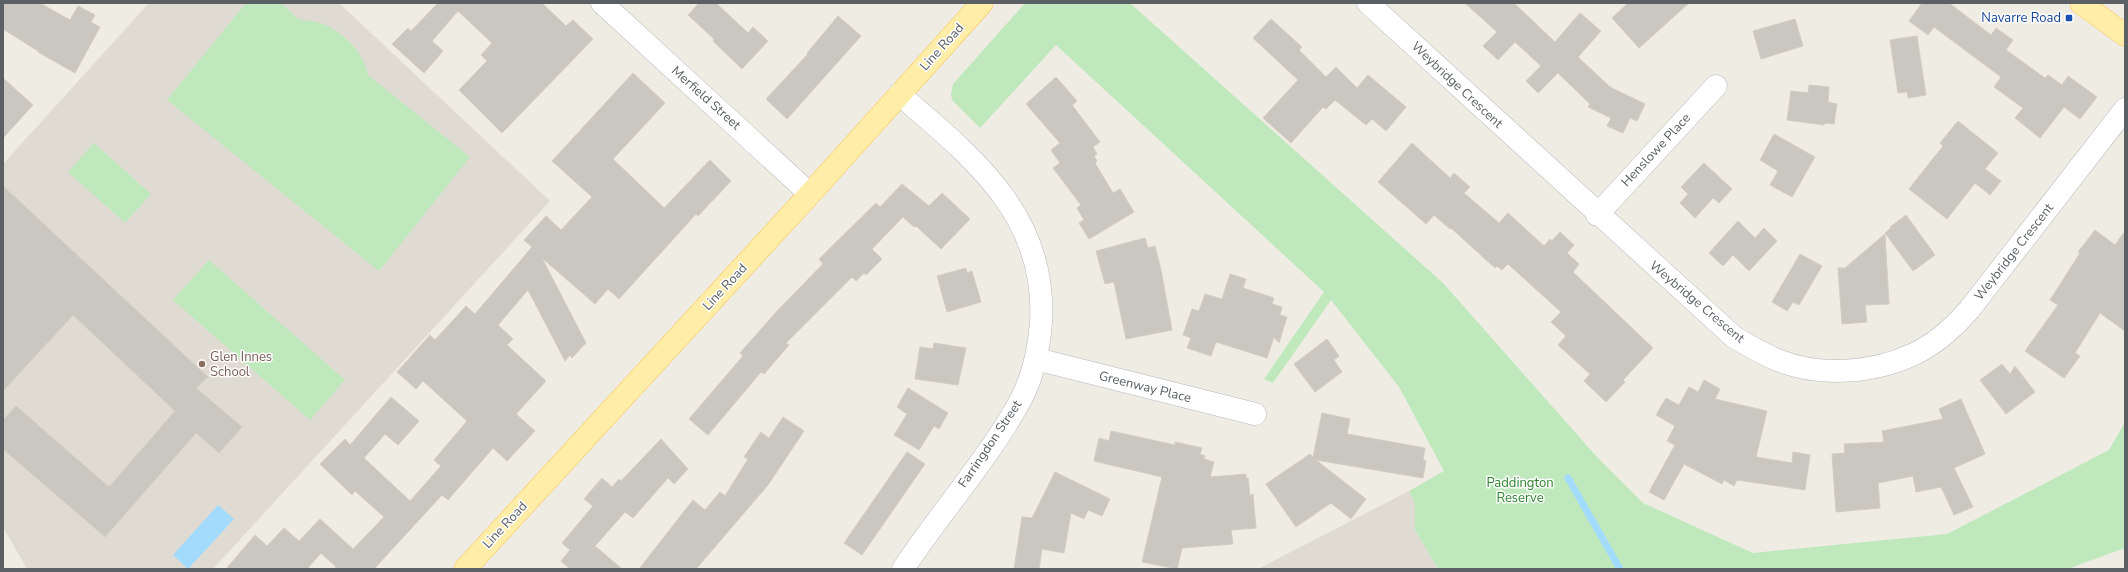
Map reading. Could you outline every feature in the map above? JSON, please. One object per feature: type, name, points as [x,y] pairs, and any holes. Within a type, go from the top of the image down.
[{"type":"main road","name":"Line Road","points":[[465,569],[810,194],[982,3]]},
{"type":"main road","points":[[2081,3],[2125,35]]},
{"type":"street","name":"Merfield Street","points":[[602,3],[810,194]]},
{"type":"street","name":"Weybridge Crescent","points":[[1368,3],[1597,215],[1734,337],[1760,353],[1781,361],[1812,369],[1855,370],[1881,365],[1914,354],[1946,333],[1961,319],[2125,109]]},
{"type":"street","name":"Henslowe Place","points":[[1597,215],[1716,86]]},
{"type":"street","name":"Farringdon Street","points":[[899,94],[968,157],[996,186],[1013,209],[1024,228],[1036,262],[1041,286],[1040,336],[1036,359],[1026,389],[1009,420],[903,569]]},
{"type":"street","name":"Greenway Place","points":[[1036,359],[1255,414]]},
{"type":"shaded area","name":"Glen Innes School","points":[[149,3],[339,3],[550,201],[213,569],[27,569],[3,527],[3,164]]},
{"type":"shaded area","points":[[1409,491],[1415,504],[1415,530],[1438,569],[1258,569]]},
{"type":"green space","points":[[277,2],[286,7],[298,19],[321,23],[339,33],[354,47],[365,65],[368,75],[470,157],[379,271],[167,100],[246,3]]},
{"type":"green space","name":"Paddington Reserve","points":[[1025,3],[1130,3],[1443,283],[1597,457],[1643,503],[1753,553],[1947,534],[2109,450],[2125,422],[2125,548],[2067,569],[1438,569],[1415,530],[1415,504],[1409,491],[1444,471],[1399,387],[1331,300],[1273,383],[1264,379],[1324,292],[1056,45],[980,128],[952,100],[951,94],[953,84]]},
{"type":"green space","points":[[94,143],[151,194],[125,223],[68,172]]},
{"type":"green space","points":[[209,260],[345,380],[310,420],[173,300]]},
{"type":"water","points":[[218,505],[234,519],[188,569],[173,555]]},
{"type":"building","points":[[3,3],[40,3],[70,20],[78,6],[95,15],[91,22],[100,27],[75,73],[38,52],[3,29]]},
{"type":"building","points":[[438,3],[542,3],[566,26],[573,20],[593,39],[502,133],[459,90],[487,61],[481,55],[492,43],[458,11],[432,41],[443,51],[424,73],[392,44],[408,28],[411,31]]},
{"type":"building","points":[[699,3],[716,3],[748,33],[753,27],[768,41],[742,69],[713,41],[714,39],[688,15]]},
{"type":"building","points":[[1465,3],[1514,3],[1555,42],[1580,13],[1601,31],[1578,57],[1610,87],[1645,104],[1637,121],[1630,118],[1623,133],[1607,126],[1611,118],[1588,107],[1590,104],[1558,73],[1538,93],[1526,81],[1541,66],[1515,42],[1498,60],[1483,46],[1497,32]]},
{"type":"building","points":[[1628,3],[1689,3],[1639,48],[1612,18]]},
{"type":"building","points":[[1922,3],[1949,3],[1991,35],[1996,28],[2013,40],[2006,50],[2045,78],[2048,75],[2062,85],[2068,76],[2097,97],[2080,119],[2064,107],[2040,138],[2015,118],[2023,108],[1994,87],[2001,77],[1934,27],[1928,35],[1909,21]]},
{"type":"building","points":[[838,16],[861,36],[787,119],[766,99],[808,54],[807,53]]},
{"type":"building","points":[[1271,19],[1302,47],[1299,50],[1326,77],[1336,67],[1357,88],[1368,75],[1406,107],[1386,131],[1372,119],[1366,125],[1335,100],[1326,109],[1323,107],[1291,143],[1263,118],[1298,80],[1253,38]]},
{"type":"building","points":[[1795,19],[1803,46],[1761,59],[1753,31]]},
{"type":"building","points":[[1917,36],[1926,95],[1908,98],[1907,92],[1898,93],[1890,40]]},
{"type":"building","points":[[633,73],[665,103],[613,159],[664,208],[710,160],[731,181],[698,216],[696,214],[619,299],[608,289],[595,304],[542,258],[586,343],[572,358],[570,355],[565,361],[528,290],[498,325],[513,339],[507,345],[546,381],[516,414],[535,431],[507,461],[493,448],[448,500],[442,495],[374,569],[334,569],[336,567],[321,553],[307,569],[226,569],[255,535],[267,546],[284,528],[299,541],[320,519],[353,549],[384,517],[355,491],[352,495],[320,464],[345,439],[350,445],[391,397],[419,421],[398,445],[385,434],[364,458],[410,501],[441,466],[434,460],[467,421],[423,381],[416,389],[397,372],[430,335],[435,340],[466,306],[475,314],[532,247],[524,240],[546,216],[561,230],[592,197],[552,161]]},
{"type":"building","points":[[1056,77],[1077,101],[1072,105],[1100,142],[1093,147],[1097,154],[1094,156],[1097,161],[1095,163],[1113,193],[1120,189],[1134,212],[1089,239],[1079,223],[1084,220],[1077,208],[1081,205],[1053,168],[1060,163],[1051,150],[1060,143],[1026,104]]},
{"type":"building","points":[[3,78],[33,105],[3,138]]},
{"type":"building","points":[[1809,85],[1829,87],[1828,102],[1837,104],[1834,124],[1825,123],[1824,125],[1787,120],[1791,91],[1808,93]]},
{"type":"building","points":[[1958,121],[1998,153],[1985,169],[2001,181],[1990,195],[1975,183],[1947,219],[1909,189],[1943,146],[1940,143]]},
{"type":"building","points":[[1774,134],[1815,157],[1792,197],[1770,185],[1778,171],[1760,160]]},
{"type":"building","points":[[1412,143],[1450,178],[1454,173],[1470,187],[1464,193],[1499,223],[1508,213],[1544,246],[1550,239],[1552,241],[1560,232],[1574,245],[1567,253],[1579,264],[1573,272],[1653,348],[1623,380],[1625,382],[1606,402],[1584,381],[1590,374],[1558,345],[1566,336],[1551,322],[1561,312],[1508,264],[1502,270],[1497,266],[1495,268],[1451,228],[1450,229],[1434,215],[1426,224],[1378,182]]},
{"type":"building","points":[[1704,163],[1732,189],[1719,203],[1713,198],[1695,218],[1680,203],[1688,194],[1681,187]]},
{"type":"building","points":[[902,184],[929,206],[942,193],[970,219],[941,249],[916,226],[914,227],[903,217],[872,249],[882,259],[866,275],[864,273],[856,281],[852,277],[786,343],[789,345],[764,374],[761,372],[708,435],[689,419],[743,356],[740,353],[777,311],[823,264],[819,259],[876,203],[880,207]]},
{"type":"building","points":[[3,186],[208,377],[196,388],[242,427],[219,453],[196,433],[105,537],[3,449],[3,420],[16,406],[109,487],[175,411],[73,315],[3,391]]},
{"type":"building","points":[[1906,215],[1935,255],[1913,271],[1885,233],[1891,228],[1890,227]]},
{"type":"building","points":[[1738,221],[1755,238],[1764,228],[1777,241],[1749,271],[1733,255],[1723,266],[1709,253]]},
{"type":"building","points":[[2095,230],[2115,245],[2125,231],[2125,331],[2100,313],[2075,353],[2080,356],[2064,378],[2025,351],[2058,305],[2050,300],[2080,253],[2078,252]]},
{"type":"building","points":[[1885,234],[1889,304],[1865,305],[1867,322],[1842,324],[1838,268],[1845,268]]},
{"type":"building","points":[[1145,238],[1148,248],[1155,246],[1172,330],[1126,339],[1114,282],[1105,284],[1096,251]]},
{"type":"building","points":[[1800,254],[1822,266],[1799,305],[1793,302],[1787,311],[1772,302]]},
{"type":"building","points":[[966,268],[967,273],[972,271],[981,302],[947,312],[937,276]]},
{"type":"building","points":[[1230,274],[1246,279],[1243,288],[1274,298],[1272,304],[1282,307],[1280,315],[1287,317],[1279,343],[1274,337],[1267,358],[1216,342],[1211,356],[1187,348],[1191,338],[1183,335],[1192,309],[1199,311],[1205,294],[1222,299]]},
{"type":"building","points":[[1327,339],[1339,356],[1334,360],[1342,372],[1315,392],[1294,364]]},
{"type":"building","points":[[934,343],[966,348],[958,385],[915,379],[920,347],[933,349]]},
{"type":"building","points":[[2002,364],[2010,374],[2015,366],[2035,392],[2006,414],[1980,380]]},
{"type":"building","points":[[1704,380],[1720,389],[1715,399],[1767,411],[1756,457],[1792,463],[1793,452],[1810,455],[1805,490],[1737,480],[1734,486],[1724,480],[1722,484],[1684,464],[1664,500],[1649,492],[1675,445],[1667,441],[1675,426],[1656,415],[1666,398],[1679,405],[1689,387],[1698,392]]},
{"type":"building","points":[[908,388],[948,413],[939,429],[934,426],[919,450],[894,435],[907,414],[897,407]]},
{"type":"building","points":[[1961,399],[1985,454],[1954,468],[1973,507],[1954,515],[1941,487],[1916,492],[1913,476],[1878,483],[1880,508],[1836,512],[1832,454],[1845,453],[1844,444],[1884,442],[1882,431],[1943,419],[1939,409]]},
{"type":"building","points":[[1322,413],[1350,419],[1347,434],[1425,448],[1423,460],[1426,461],[1423,478],[1316,460],[1366,499],[1351,519],[1331,503],[1296,527],[1266,484],[1310,454],[1313,457]]},
{"type":"building","points":[[783,417],[804,431],[768,485],[696,569],[639,569],[693,500],[705,510],[720,492],[725,496],[748,459],[744,457],[761,432],[769,438]]},
{"type":"building","points":[[1111,431],[1175,445],[1175,442],[1202,448],[1200,454],[1205,456],[1204,459],[1214,462],[1210,477],[1246,474],[1246,478],[1248,478],[1250,496],[1253,494],[1256,528],[1231,530],[1233,544],[1182,548],[1177,569],[1142,562],[1162,477],[1094,461],[1099,438],[1109,441]]},
{"type":"building","points":[[661,439],[688,469],[674,484],[668,478],[633,518],[625,512],[595,546],[622,569],[570,569],[561,561],[570,550],[562,543],[593,506],[584,499],[602,478],[612,487],[619,479],[621,481]]},
{"type":"building","points":[[907,452],[925,464],[862,555],[844,543]]},
{"type":"building","points":[[1055,472],[1110,499],[1102,516],[1088,510],[1084,519],[1071,513],[1064,553],[1042,549],[1039,569],[1014,569],[1022,517],[1032,518]]},
{"type":"waterway","points":[[1568,478],[1620,569]]},
{"type":"place","name":"Navarre Road","points":[[2069,18]]},
{"type":"place","name":"Glen Innes School","points":[[202,364]]}]
